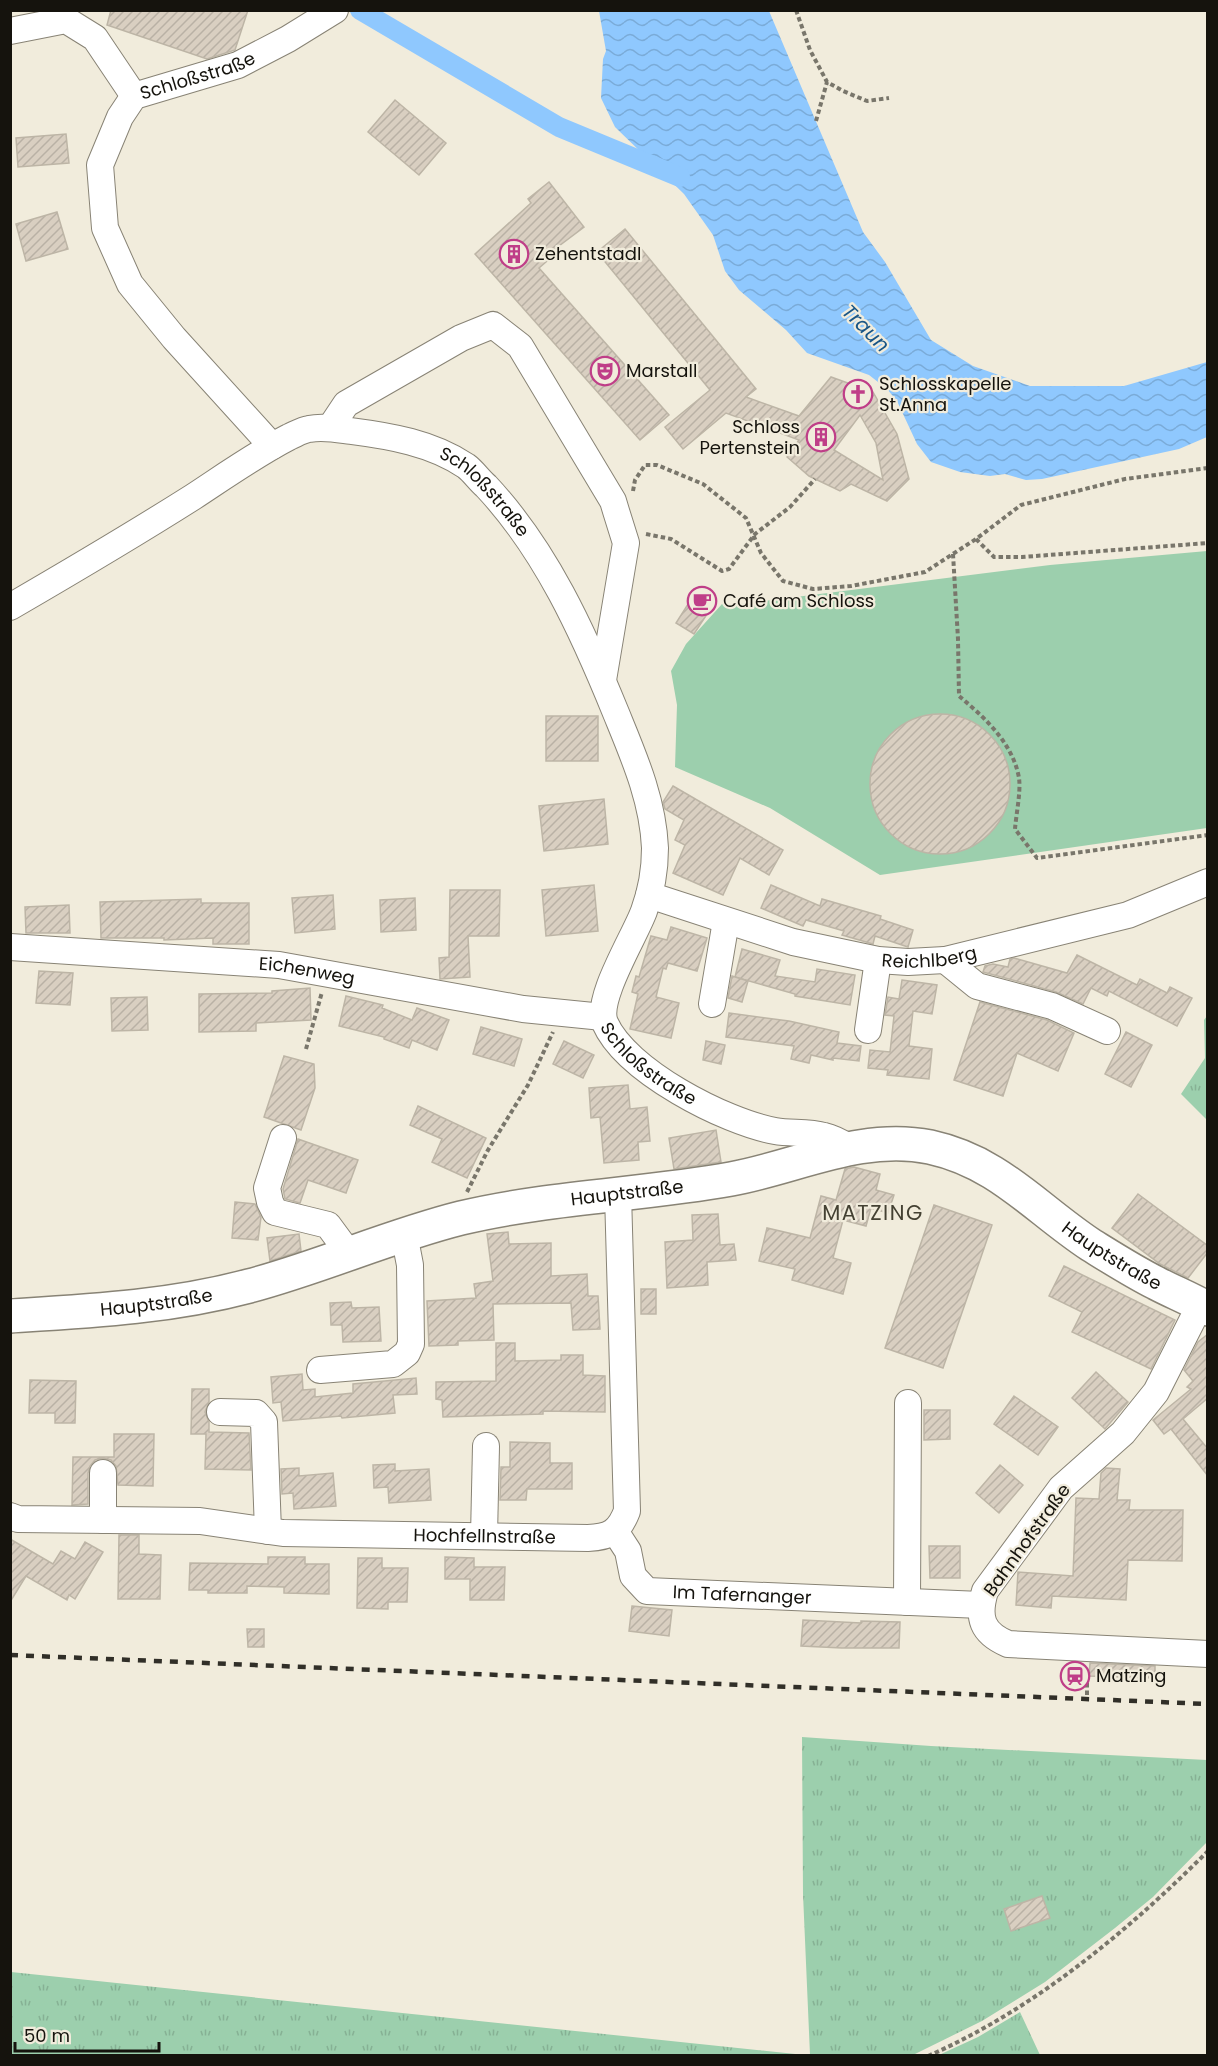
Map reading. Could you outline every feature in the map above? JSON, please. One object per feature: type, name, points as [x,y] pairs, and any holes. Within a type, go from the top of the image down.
[{"type":"main road","name":"Hauptstraße","points":[[10,1316],[130,1309],[205,1297],[293,1274],[404,1234],[470,1216],[540,1204],[749,1176],[850,1148],[886,1143],[908,1144],[946,1152],[977,1163],[1014,1186],[1110,1257],[1155,1283],[1204,1307]]},
{"type":"street","name":"Schloßstraße","points":[[335,10],[288,39],[238,64],[134,96],[120,117],[100,165],[105,228],[130,284],[174,338],[272,446],[306,429],[330,428],[398,439],[428,447],[467,467],[502,504],[534,546],[570,610],[603,680],[638,767],[651,811],[655,852],[649,895],[610,984],[603,1017],[616,1041],[642,1066],[671,1086],[729,1118],[775,1131],[828,1136],[850,1148]]},
{"type":"street","points":[[10,31],[66,20],[95,38],[134,96]]},
{"type":"street","points":[[330,428],[346,404],[461,338],[493,325],[520,346],[613,501],[626,537],[603,680]]},
{"type":"street","points":[[10,608],[156,520],[272,446]]},
{"type":"street","name":"Reichlberg","points":[[649,895],[793,942],[878,960],[908,962],[945,960],[1128,915],[1208,882]]},
{"type":"street","points":[[712,1004],[726,921]]},
{"type":"street","name":"Eichenweg","points":[[10,948],[279,965],[524,1009],[603,1017]]},
{"type":"street","points":[[868,1030],[878,960]]},
{"type":"street","points":[[945,960],[977,987],[1052,1006],[1107,1031]]},
{"type":"street","points":[[283,1138],[267,1188],[275,1212],[328,1226],[342,1244],[346,1255]]},
{"type":"street","points":[[615,1531],[623,1522],[627,1511],[618,1194]]},
{"type":"street","points":[[320,1370],[393,1364],[408,1353],[411,1344],[410,1265],[404,1234]]},
{"type":"street","name":"Bahnhofstraße","points":[[1204,1307],[1156,1392],[1123,1433],[1061,1488],[985,1591],[981,1605],[981,1619],[996,1639],[1008,1644],[1208,1654]]},
{"type":"street","points":[[908,1403],[908,1602]]},
{"type":"street","points":[[220,1412],[256,1413],[264,1422],[268,1531]]},
{"type":"street","points":[[484,1536],[486,1446]]},
{"type":"street","points":[[103,1473],[103,1520]]},
{"type":"street","name":"Hochfellnstraße","points":[[10,1516],[18,1519],[200,1521],[283,1533],[588,1539],[603,1538],[615,1531]]},
{"type":"street","name":"Im Tafernanger","points":[[615,1531],[628,1551],[633,1576],[646,1591],[981,1605]]},
{"type":"path","points":[[796,10],[810,50],[827,82],[867,101],[889,98]]},
{"type":"path","points":[[816,121],[827,82]]},
{"type":"path","points":[[632,496],[635,480],[645,465],[657,465],[703,484],[746,518],[761,553],[783,580],[813,589],[851,586],[925,572],[1021,505],[1125,479],[1208,468]]},
{"type":"path","points":[[626,537],[671,539],[722,571],[729,569],[754,534],[790,507],[815,479]]},
{"type":"path","points":[[976,538],[994,557],[1022,557],[1208,543]]},
{"type":"path","points":[[953,554],[959,696],[976,710],[1007,745],[1019,778],[1015,829],[1036,858],[1208,835]]},
{"type":"path","points":[[306,1049],[327,974]]},
{"type":"path","points":[[464,1199],[488,1150],[528,1085],[562,1013]]},
{"type":"path","points":[[928,2055],[967,2038],[1007,2015],[1052,1984],[1146,1911],[1208,1851]]},
{"type":"green space","points":[[1207,551],[1207,828],[880,875],[770,808],[675,767],[677,705],[671,671],[686,644],[722,604],[741,604],[1050,565]]},
{"type":"green space","points":[[1207,1016],[1207,1120],[1181,1094],[1205,1058],[1204,1020]]},
{"type":"green space","points":[[802,1737],[1207,1760],[1207,1842],[1153,1897],[1115,1928],[1045,1982],[982,2021],[913,2055],[810,2055],[803,1894]]},
{"type":"green space","points":[[11,1972],[805,2055],[11,2055]]},
{"type":"green space","points":[[1020,2012],[1040,2055],[939,2055],[978,2037]]},
{"type":"water","name":"Traun","points":[[599,11],[769,11],[863,232],[885,262],[931,340],[973,366],[1030,386],[1124,386],[1207,362],[1207,437],[1179,449],[1042,479],[1026,480],[1005,474],[990,476],[960,472],[931,462],[917,444],[897,401],[887,389],[869,375],[807,353],[786,330],[739,290],[725,271],[713,235],[684,194],[615,127],[601,98],[603,59],[606,51]]},
{"type":"building","points":[[111,10],[248,10],[235,50],[207,59],[107,25]]},
{"type":"building","points":[[395,100],[446,143],[419,175],[368,132]]},
{"type":"building","points":[[66,134],[69,163],[18,167],[16,138]]},
{"type":"building","points":[[549,182],[584,227],[551,252],[554,255],[539,268],[669,415],[640,440],[475,254],[531,203],[528,199]]},
{"type":"building","points":[[57,212],[68,249],[26,261],[16,224]]},
{"type":"building","points":[[625,229],[756,389],[746,397],[799,416],[831,377],[873,392],[897,434],[909,479],[887,501],[851,484],[840,491],[809,476],[787,457],[799,440],[726,413],[683,449],[665,427],[710,390],[597,252]],"holes":[[[860,415],[876,443],[883,480],[834,450]]]},
{"type":"building","points":[[697,590],[715,602],[694,634],[676,623]]},
{"type":"building","points":[[940,714],[967,720],[979,726],[989,735],[998,745],[1004,757],[1010,784],[1004,811],[998,823],[989,833],[979,842],[967,848],[940,854],[913,848],[901,842],[891,833],[882,823],[876,811],[870,784],[876,757],[882,745],[891,735],[901,726],[913,720]]},
{"type":"building","points":[[546,716],[598,716],[598,761],[546,761]]},
{"type":"building","points":[[673,786],[783,850],[769,875],[740,858],[723,895],[673,873],[685,845],[675,840],[684,820],[665,809],[663,802]]},
{"type":"building","points":[[604,799],[608,844],[544,851],[539,806]]},
{"type":"building","points":[[594,885],[598,931],[546,936],[542,890]]},
{"type":"building","points":[[771,885],[820,906],[822,899],[881,916],[880,919],[913,930],[908,947],[875,936],[873,944],[842,935],[844,931],[806,920],[803,926],[761,908]]},
{"type":"building","points":[[450,890],[500,890],[499,936],[468,936],[470,977],[440,979],[439,958],[449,957]]},
{"type":"building","points":[[333,895],[335,929],[295,933],[292,898]]},
{"type":"building","points":[[415,898],[416,930],[381,932],[380,900]]},
{"type":"building","points":[[201,899],[201,903],[249,903],[249,944],[213,944],[213,938],[164,940],[164,938],[101,938],[100,902]]},
{"type":"building","points":[[69,905],[70,933],[26,933],[25,907]]},
{"type":"building","points":[[671,927],[707,938],[697,971],[668,963],[666,969],[663,968],[656,997],[679,1003],[671,1038],[630,1029],[638,994],[632,992],[636,976],[639,977],[651,936],[667,940]]},
{"type":"building","points":[[742,949],[780,960],[775,976],[815,982],[817,969],[855,975],[850,1005],[795,996],[795,994],[735,977]]},
{"type":"building","points":[[1077,955],[1137,985],[1140,979],[1167,993],[1170,987],[1192,998],[1177,1026],[1109,991],[1107,996],[1091,988],[1083,1004],[1056,992],[983,972],[985,966],[993,964],[1008,967],[1010,959],[1014,958],[1067,973]]},
{"type":"building","points":[[39,971],[73,973],[70,1005],[36,1003]]},
{"type":"building","points":[[732,976],[748,981],[742,1002],[728,998]]},
{"type":"building","points":[[902,980],[937,985],[932,1014],[913,1011],[909,1046],[932,1049],[929,1079],[887,1075],[888,1070],[868,1068],[870,1050],[890,1052],[894,1016],[885,1015],[888,997],[899,999]]},
{"type":"building","points":[[310,988],[311,1020],[256,1023],[256,1031],[199,1032],[199,994],[272,993],[272,991]]},
{"type":"building","points":[[346,996],[383,1005],[382,1008],[412,1020],[417,1008],[449,1020],[437,1050],[412,1040],[409,1048],[384,1039],[384,1037],[339,1026]]},
{"type":"building","points":[[147,997],[148,1030],[112,1031],[111,998]]},
{"type":"building","points":[[980,1002],[1047,1020],[1074,1033],[1058,1071],[1017,1053],[1003,1096],[954,1080]]},
{"type":"building","points":[[729,1013],[789,1021],[839,1032],[837,1043],[861,1046],[859,1061],[833,1058],[833,1060],[811,1055],[809,1063],[791,1059],[794,1046],[726,1037]]},
{"type":"building","points":[[481,1027],[522,1039],[514,1066],[473,1054]]},
{"type":"building","points":[[1126,1032],[1152,1045],[1131,1087],[1105,1074]]},
{"type":"building","points":[[564,1041],[594,1055],[583,1078],[553,1064]]},
{"type":"building","points":[[706,1041],[725,1045],[721,1064],[703,1060]]},
{"type":"building","points":[[284,1056],[314,1064],[315,1088],[301,1130],[264,1117]]},
{"type":"building","points":[[628,1085],[630,1109],[647,1107],[650,1141],[638,1142],[639,1160],[604,1163],[600,1117],[591,1118],[589,1088]]},
{"type":"building","points":[[418,1106],[486,1138],[467,1178],[432,1162],[442,1139],[410,1125]]},
{"type":"building","points":[[716,1130],[721,1162],[674,1169],[669,1138]]},
{"type":"building","points":[[298,1139],[358,1160],[346,1193],[308,1180],[300,1203],[285,1199],[283,1189]]},
{"type":"building","points":[[854,1167],[880,1174],[876,1190],[894,1195],[888,1213],[871,1208],[866,1226],[843,1220],[833,1258],[851,1263],[843,1294],[792,1280],[795,1269],[759,1261],[767,1228],[810,1238],[821,1196],[836,1200],[845,1169]]},
{"type":"building","points":[[1138,1194],[1208,1246],[1208,1252],[1188,1278],[1160,1264],[1112,1228]]},
{"type":"building","points":[[235,1202],[255,1204],[261,1217],[258,1240],[232,1238]]},
{"type":"building","points":[[934,1205],[992,1225],[943,1368],[885,1348]]},
{"type":"building","points":[[718,1214],[720,1245],[734,1244],[736,1260],[707,1262],[708,1285],[667,1288],[665,1242],[693,1240],[692,1215]]},
{"type":"building","points":[[508,1232],[509,1244],[551,1243],[551,1276],[587,1274],[588,1296],[598,1296],[600,1329],[573,1330],[571,1303],[493,1304],[494,1340],[458,1341],[458,1345],[429,1346],[427,1301],[476,1298],[474,1284],[493,1281],[487,1234]]},
{"type":"building","points":[[299,1234],[301,1251],[270,1261],[267,1238]]},
{"type":"building","points":[[1064,1266],[1175,1320],[1151,1369],[1072,1332],[1082,1312],[1049,1296]]},
{"type":"building","points":[[641,1289],[656,1289],[656,1314],[641,1314]]},
{"type":"building","points":[[351,1302],[352,1308],[379,1307],[381,1341],[343,1342],[342,1325],[331,1325],[330,1303]]},
{"type":"building","points":[[1208,1334],[1208,1398],[1183,1419],[1208,1449],[1208,1476],[1171,1429],[1164,1434],[1153,1420],[1191,1389],[1187,1387],[1193,1381],[1184,1370],[1198,1342]]},
{"type":"building","points":[[496,1343],[515,1343],[515,1361],[561,1360],[561,1355],[583,1355],[583,1375],[605,1376],[605,1412],[543,1411],[543,1414],[443,1417],[442,1400],[436,1399],[436,1382],[496,1381]]},
{"type":"building","points":[[1096,1372],[1128,1402],[1105,1429],[1072,1398]]},
{"type":"building","points":[[302,1374],[303,1390],[315,1389],[315,1397],[353,1393],[353,1384],[416,1378],[417,1394],[393,1395],[395,1413],[283,1421],[281,1402],[273,1403],[271,1377]]},
{"type":"building","points":[[30,1380],[76,1381],[75,1423],[55,1423],[55,1413],[29,1413]]},
{"type":"building","points":[[192,1389],[209,1389],[209,1402],[205,1412],[209,1422],[209,1432],[249,1433],[251,1470],[205,1469],[206,1434],[191,1434]]},
{"type":"building","points":[[1014,1396],[1058,1427],[1038,1455],[994,1424]]},
{"type":"building","points":[[924,1410],[950,1410],[950,1439],[924,1440]]},
{"type":"building","points":[[114,1434],[154,1434],[153,1486],[118,1485],[116,1466],[111,1460],[102,1458],[95,1460],[90,1466],[88,1504],[72,1505],[73,1457],[114,1457]]},
{"type":"building","points":[[510,1442],[550,1443],[550,1463],[572,1463],[572,1489],[527,1489],[526,1500],[500,1500],[501,1467],[510,1467]]},
{"type":"building","points":[[395,1464],[395,1471],[429,1469],[431,1500],[389,1503],[388,1487],[374,1488],[373,1465]]},
{"type":"building","points":[[1000,1465],[1023,1485],[999,1513],[976,1493]]},
{"type":"building","points":[[299,1468],[299,1476],[333,1473],[336,1506],[294,1509],[293,1493],[282,1494],[281,1469]]},
{"type":"building","points":[[1106,1468],[1120,1469],[1117,1500],[1130,1500],[1129,1510],[1183,1510],[1182,1561],[1128,1560],[1126,1600],[1052,1596],[1051,1608],[1016,1605],[1018,1572],[1073,1576],[1076,1498],[1099,1499],[1101,1473]]},
{"type":"building","points":[[119,1535],[139,1535],[139,1554],[161,1555],[160,1599],[118,1599]]},
{"type":"building","points":[[10,1539],[53,1564],[61,1551],[75,1559],[85,1542],[103,1552],[75,1599],[69,1595],[67,1600],[26,1576],[10,1602]]},
{"type":"building","points":[[929,1546],[960,1546],[960,1578],[930,1578]]},
{"type":"building","points":[[268,1557],[305,1557],[305,1564],[329,1564],[329,1594],[284,1593],[284,1587],[247,1586],[247,1593],[208,1593],[208,1590],[189,1590],[190,1563],[268,1564]]},
{"type":"building","points":[[445,1557],[474,1558],[474,1567],[505,1567],[504,1600],[470,1600],[470,1579],[445,1579]]},
{"type":"building","points":[[358,1558],[382,1558],[382,1568],[408,1568],[407,1602],[388,1602],[388,1609],[357,1608]]},
{"type":"building","points":[[632,1606],[672,1610],[669,1636],[629,1631]]},
{"type":"building","points":[[803,1620],[861,1623],[861,1621],[900,1622],[899,1648],[801,1646]]},
{"type":"building","points":[[247,1629],[264,1629],[264,1647],[248,1647]]},
{"type":"building","points":[[1090,1663],[1155,1666],[1155,1678],[1089,1676]]},
{"type":"building","points":[[1042,1896],[1050,1918],[1011,1931],[1004,1909]]},
{"type":"waterway","points":[[360,10],[559,127],[680,177]]},
{"type":"railway","points":[[10,1655],[1208,1704]]},
{"type":"place","name":"Zehentstadl","points":[[514,254]]},
{"type":"place","name":"Marstall","points":[[605,371]]},
{"type":"place","name":"Schlosskapelle St.Anna","points":[[858,394]]},
{"type":"place","name":"Schloss Pertenstein","points":[[821,437]]},
{"type":"place","name":"Café am Schloss","points":[[702,601]]},
{"type":"place","name":"Matzing","points":[[1075,1676]]},
{"type":"district","name":"MATZING","points":[[873,1213]]}]
